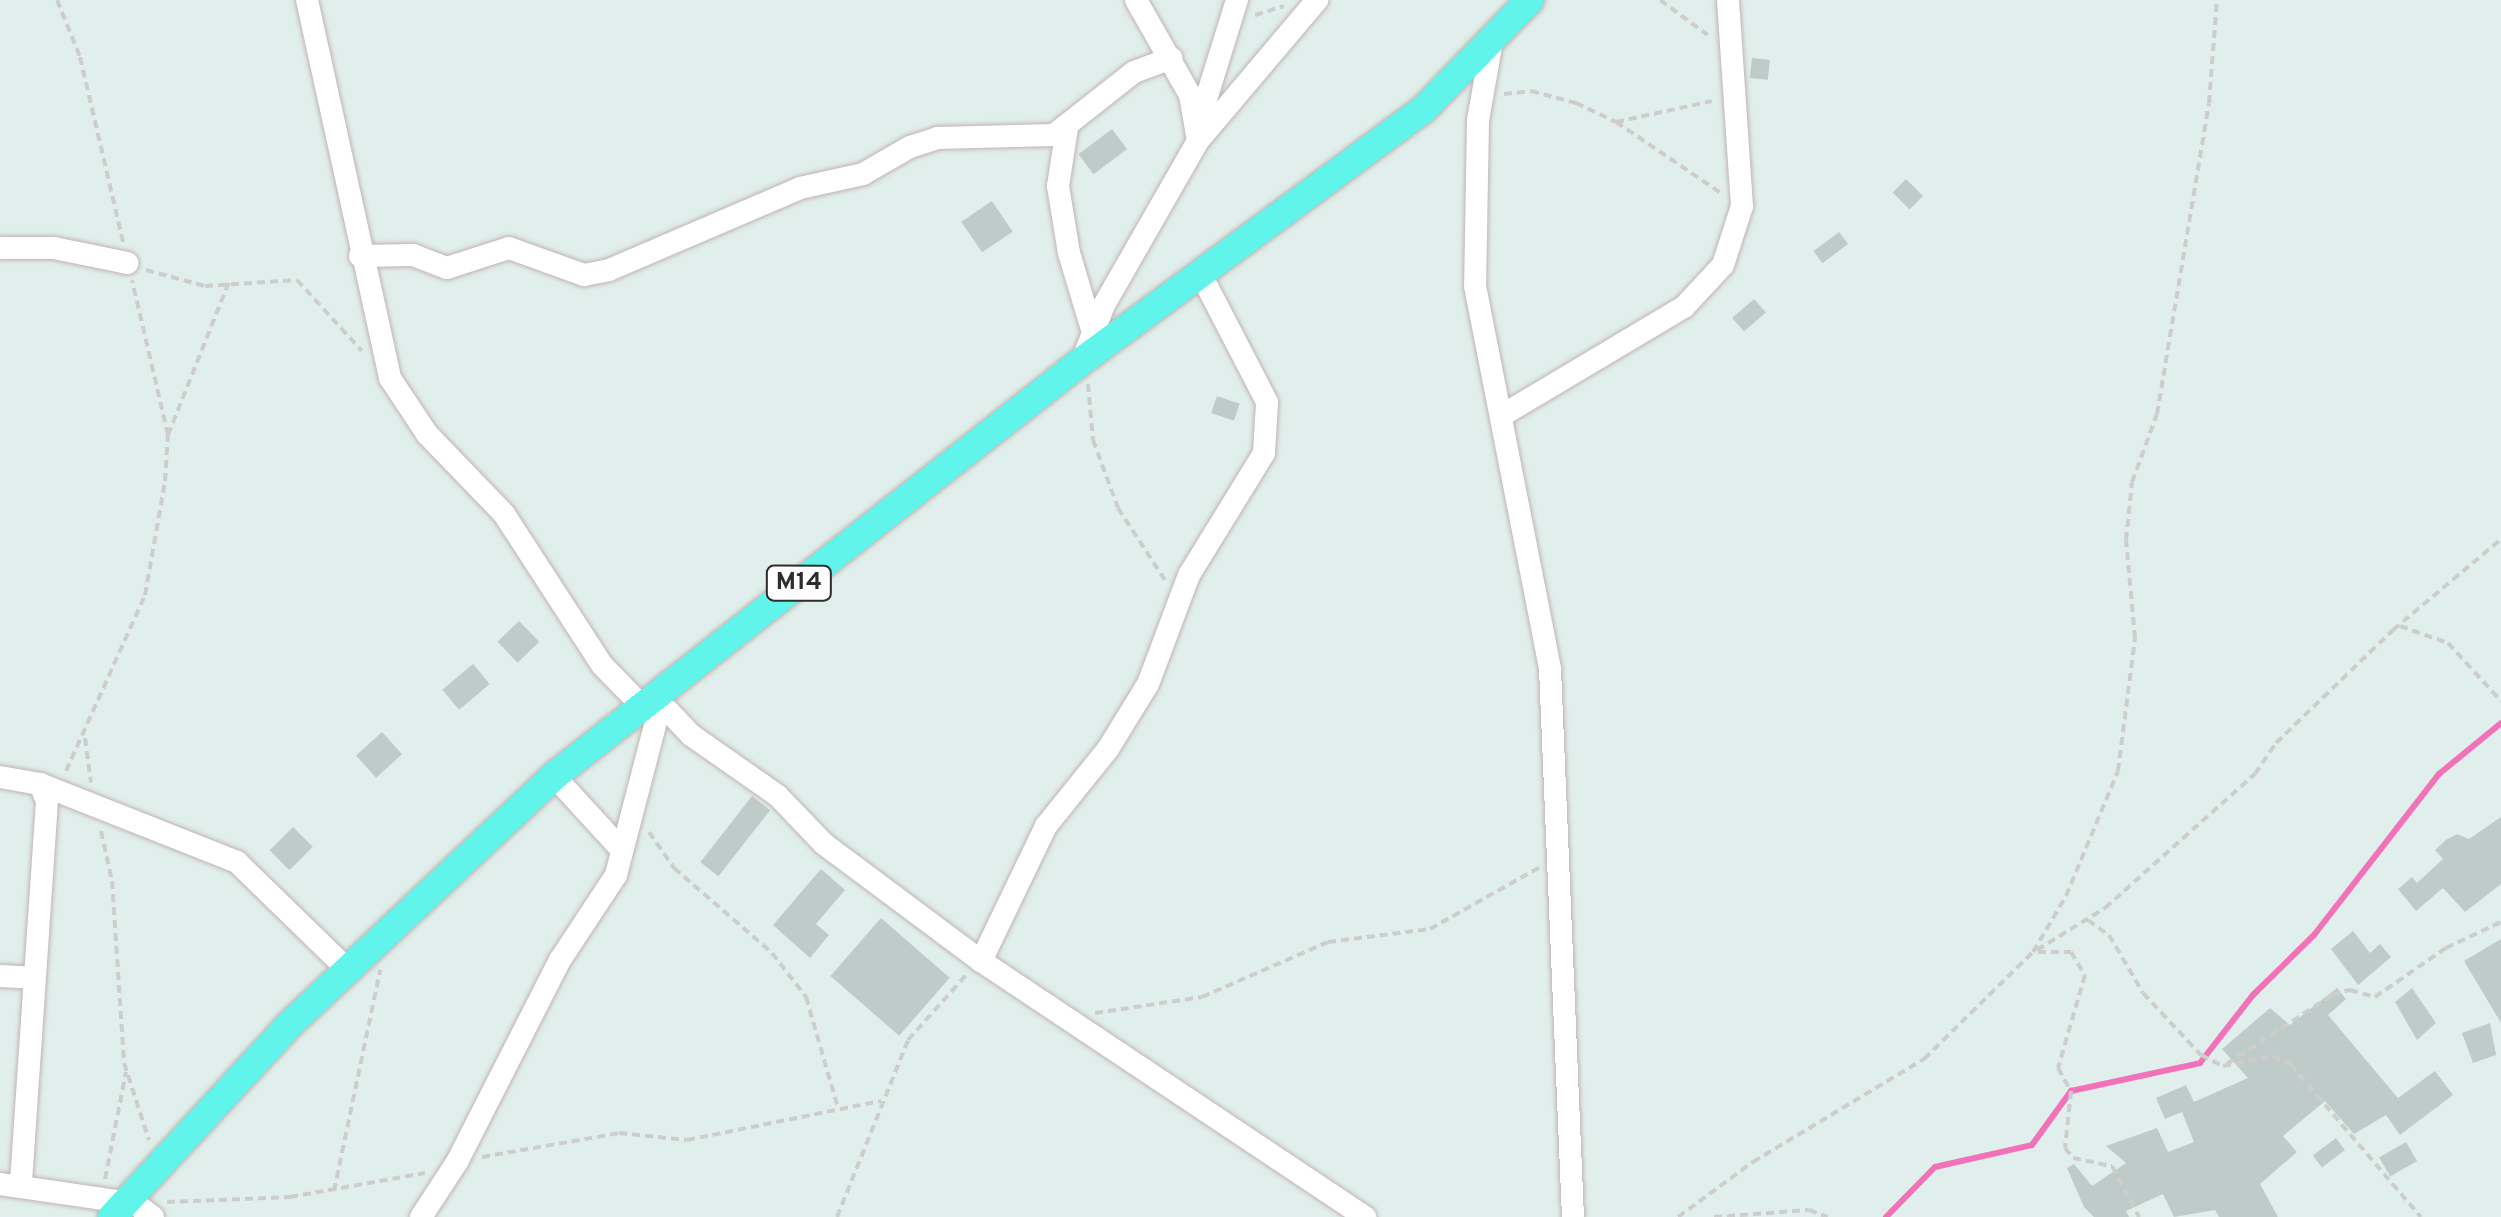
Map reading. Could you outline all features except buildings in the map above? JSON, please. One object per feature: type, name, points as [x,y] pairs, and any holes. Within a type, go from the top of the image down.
[{"type":"main road","name":"M14","points":[[118,1205],[348,968],[554,776],[1082,361],[1422,110],[1530,0]]},
{"type":"street","points":[[307,0],[360,256],[390,378],[428,434],[504,514],[602,665],[778,796],[824,844],[981,961],[1211,1108],[1366,1217]]},
{"type":"street","points":[[1136,0],[1172,58],[1198,131]]},
{"type":"street","points":[[1082,361],[1198,131],[1237,0]]},
{"type":"street","points":[[1500,416],[1684,307],[1723,265],[1742,206],[1728,0]]},
{"type":"street","points":[[1198,131],[1316,1]]},
{"type":"street","points":[[1493,39],[1479,100],[1475,286],[1550,669],[1562,855],[1573,1217]]},
{"type":"street","points":[[360,256],[413,256],[446,268],[510,248],[584,275],[619,267],[800,188],[863,174],[910,146],[972,136],[1014,140],[1067,128],[1134,72],[1172,58]]},
{"type":"street","points":[[1067,128],[1058,186],[1068,253],[1093,334]]},
{"type":"street","points":[[0,248],[54,248],[127,262]]},
{"type":"street","points":[[981,961],[1054,812],[1108,749],[1148,684],[1179,600],[1251,483],[1269,432],[1267,402],[1200,273]]},
{"type":"street","points":[[420,1217],[457,1162],[560,960],[602,904],[633,802],[651,702]]},
{"type":"street","points":[[554,776],[621,849]]},
{"type":"street","points":[[0,777],[48,786],[236,862],[348,968]]},
{"type":"street","points":[[48,786],[10,1185],[118,1205],[153,1217]]},
{"type":"street","points":[[0,976],[32,978]]},
{"type":"path","points":[[56,0],[80,58],[168,435]]},
{"type":"path","points":[[1660,0],[1732,56]]},
{"type":"path","points":[[2033,952],[2066,896],[2118,770],[2135,638],[2126,540],[2132,482],[2156,414],[2209,103],[2217,0]]},
{"type":"path","points":[[1225,37],[1256,15],[1316,1]]},
{"type":"path","points":[[1479,100],[1531,91],[1616,122],[1742,206]]},
{"type":"path","points":[[1616,122],[1736,95]]},
{"type":"path","points":[[127,262],[181,284],[297,280],[390,378]]},
{"type":"path","points":[[48,786],[84,736],[145,595],[168,435],[230,280]]},
{"type":"path","points":[[1082,361],[1093,440],[1118,508],[1179,600]]},
{"type":"path","points":[[1678,1217],[1753,1162],[1924,1059],[2033,952],[2087,920],[2250,780],[2276,743],[2398,626],[2501,538]]},
{"type":"path","points":[[2398,626],[2448,643],[2501,701]]},
{"type":"path","points":[[84,736],[112,882],[126,1072],[118,1205],[334,1191],[397,1183],[457,1162],[620,1133],[687,1140],[881,1101]]},
{"type":"path","points":[[633,802],[674,868],[772,952],[806,997],[839,1110]]},
{"type":"path","points":[[1066,1017],[1202,997],[1328,942],[1430,929],[1562,855]]},
{"type":"path","points":[[2087,920],[2128,958],[2144,994],[2201,1055],[2223,1066],[2273,1056],[2291,1065],[2421,1217]]},
{"type":"path","points":[[2223,1066],[2332,995],[2350,990],[2375,998],[2446,948],[2501,922]]},
{"type":"path","points":[[2033,952],[2071,952],[2085,975],[2058,1068],[2071,1091],[2065,1148],[2073,1158],[2112,1166],[2139,1217]]},
{"type":"path","points":[[837,1217],[881,1101],[924,1016],[981,961]]},
{"type":"path","points":[[334,1191],[381,967]]},
{"type":"path","points":[[126,1072],[160,1162]]},
{"type":"path","points":[[1798,1217],[1802,1211]]},
{"type":"path","points":[[1714,1217],[1802,1211],[1828,1217]]},
{"type":"waterway","points":[[1886,1217],[1935,1167],[2032,1145],[2071,1091],[2200,1063],[2253,995],[2314,935],[2439,774],[2501,723]]}]
